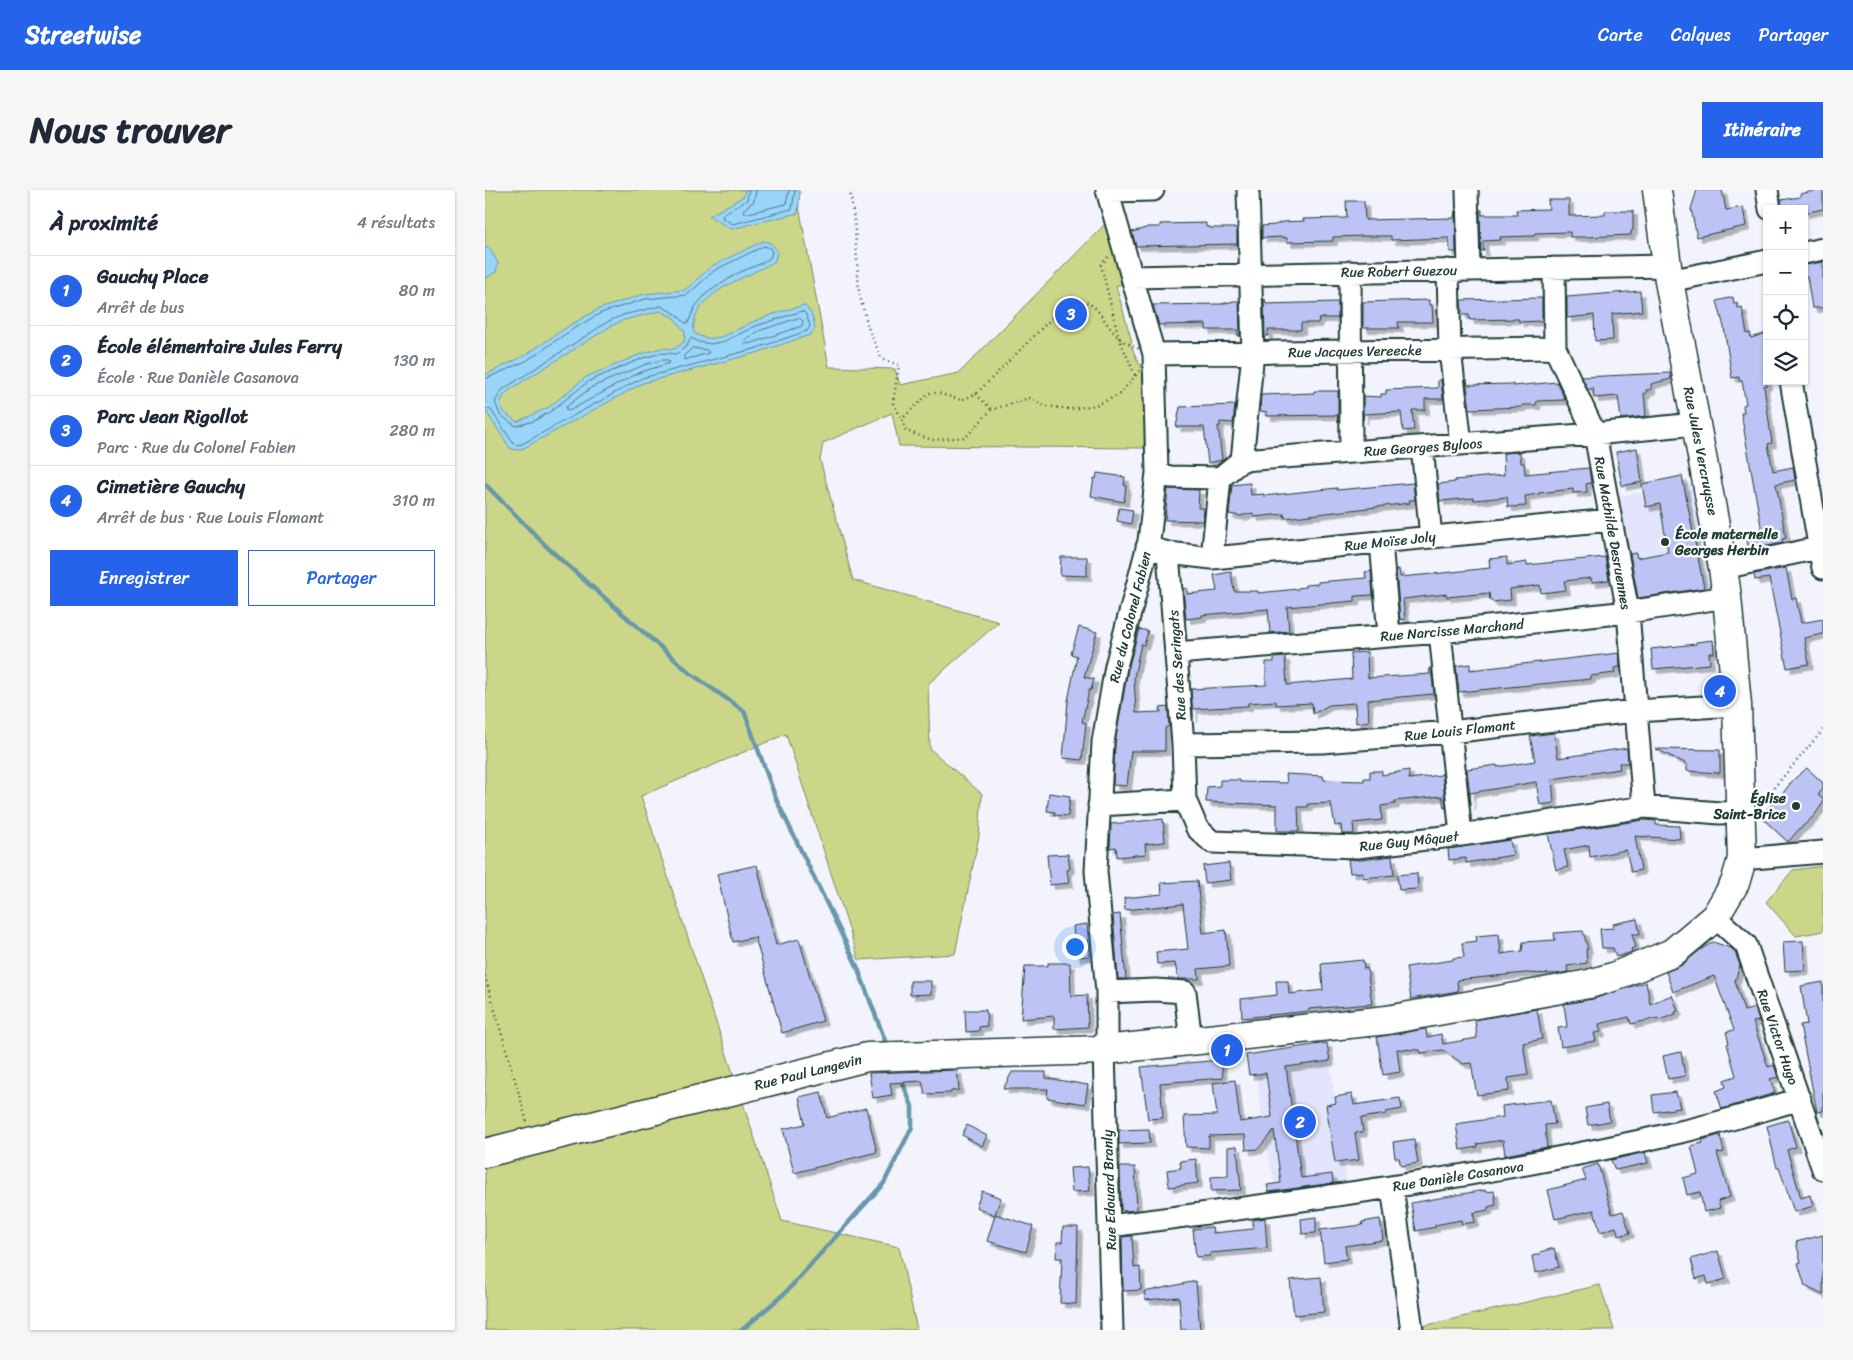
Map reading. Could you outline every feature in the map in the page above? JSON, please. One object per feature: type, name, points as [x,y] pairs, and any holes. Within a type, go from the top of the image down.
[{"type":"main road","name":"Rue Jules Vercruysse","points":[[1191,1041],[1269,1031],[1387,1020],[1589,984],[1613,977],[1672,953],[1715,917],[1735,884],[1742,859],[1737,705],[1727,597],[1668,273],[1657,190]]},
{"type":"main road","name":"Rue Paul Langevin","points":[[485,1153],[867,1057],[1104,1050],[1191,1041]]},
{"type":"street","points":[[1107,191],[1153,190]]},
{"type":"street","points":[[1157,473],[1170,477],[1220,478],[1242,460],[1253,353],[1248,190]]},
{"type":"street","points":[[1467,190],[1469,270]]},
{"type":"street","points":[[1767,190],[1769,205]]},
{"type":"street","name":"Rue du Colonel Fabien","points":[[1104,1050],[1107,1041],[1107,992],[1096,871],[1103,742],[1116,666],[1147,547],[1157,473],[1154,354],[1107,191]]},
{"type":"street","points":[[1808,252],[1823,249]]},
{"type":"street","name":"Rue Robert Guezou","points":[[1132,276],[1554,268],[1668,273],[1763,261]]},
{"type":"street","name":"Rue Mathilde Desruennes","points":[[1554,268],[1555,348],[1595,434],[1628,612],[1644,807]]},
{"type":"street","points":[[1448,270],[1451,350],[1461,444]]},
{"type":"street","points":[[1350,272],[1351,452]]},
{"type":"street","name":"Rue Jacques Vereecke","points":[[1154,354],[1555,348]]},
{"type":"street","points":[[1723,568],[1822,554],[1792,385]]},
{"type":"street","name":"Rue Georges Byloos","points":[[1242,460],[1595,434],[1695,424]]},
{"type":"street","points":[[1422,447],[1431,537]]},
{"type":"street","points":[[1212,558],[1220,478]]},
{"type":"street","name":"Rue Moïse Joly","points":[[1168,553],[1212,558],[1611,520]]},
{"type":"street","points":[[1381,542],[1389,635]]},
{"type":"street","points":[[1147,547],[1168,553]]},
{"type":"street","name":"Rue des Seringats","points":[[1168,553],[1183,744],[1185,800]]},
{"type":"street","name":"Rue Narcisse Marchand","points":[[1176,652],[1440,632],[1628,612],[1727,597]]},
{"type":"street","points":[[1440,632],[1461,835]]},
{"type":"street","name":"Rue Louis Flamant","points":[[1183,744],[1322,742],[1450,732],[1635,711],[1737,705]]},
{"type":"street","points":[[1099,805],[1185,800]]},
{"type":"street","name":"Rue Guy Môquet","points":[[1185,800],[1197,828],[1212,842],[1357,847],[1461,835],[1644,807],[1719,813],[1740,806]]},
{"type":"street","points":[[1742,859],[1823,852]]},
{"type":"street","name":"Rue Victor Hugo","points":[[1715,917],[1746,945],[1823,1169]]},
{"type":"street","points":[[1107,992],[1155,990],[1185,992],[1191,1041]]},
{"type":"street","name":"Rue Edouard Branly","points":[[1104,1050],[1112,1330]]},
{"type":"street","name":"Rue Danièle Casanova","points":[[1110,1226],[1316,1199],[1524,1165],[1681,1132],[1800,1100]]},
{"type":"street","points":[[1392,1187],[1412,1330]]},
{"type":"path","points":[[850,190],[855,229],[859,293],[869,330],[882,359],[899,365],[893,403],[906,431],[932,440],[967,437],[991,410],[1029,398],[1045,406],[1071,409],[1096,405],[1119,395],[1154,354],[1131,346],[1119,338],[1100,313],[1085,300],[1072,298],[976,394],[961,400],[938,393],[929,393],[902,419]]},
{"type":"path","points":[[1122,240],[1101,265],[1119,338],[1135,375],[1155,399]]},
{"type":"path","points":[[976,394],[991,410]]},
{"type":"path","points":[[1740,806],[1752,802],[1757,808],[1823,730]]},
{"type":"path","points":[[485,976],[519,1092],[526,1142]]},
{"type":"shaded area","name":"École maternelle Georges Herbin","points":[[1694,483],[1715,587],[1711,593],[1635,602],[1614,497]]},
{"type":"shaded area","points":[[1327,1043],[1347,1187],[1276,1196],[1265,1140],[1254,1054]]},
{"type":"green space","points":[[485,190],[796,190],[829,367],[895,369],[900,385],[959,373],[1110,219],[1128,282],[1116,286],[1132,342],[1130,343],[1139,364],[1150,368],[1144,448],[899,446],[892,413],[823,443],[820,460],[853,580],[999,622],[928,684],[930,749],[982,794],[979,836],[955,954],[859,960],[786,734],[641,796],[782,1221],[899,1247],[917,1330],[485,1330]]},
{"type":"green space","points":[[1823,866],[1823,931],[1796,936],[1766,902],[1793,870]]},
{"type":"green space","points":[[1600,1285],[1614,1330],[1423,1330],[1423,1326]]},
{"type":"water","points":[[745,190],[797,190],[800,192],[798,213],[731,229],[709,216],[744,196]]},
{"type":"water","points":[[763,241],[771,244],[777,252],[775,261],[737,280],[711,297],[701,307],[695,319],[694,333],[702,337],[718,337],[773,314],[804,305],[812,316],[815,329],[810,335],[756,353],[643,383],[524,448],[516,450],[510,448],[485,410],[485,375],[524,356],[570,325],[599,309],[644,294],[685,290],[712,266]],"holes":[[[661,311],[674,318],[685,332],[684,342],[674,349],[661,348],[641,354],[586,377],[549,407],[517,422],[504,412],[500,403],[505,394],[611,326],[624,320]]]},
{"type":"water","points":[[489,247],[498,263],[496,272],[485,279],[485,248]]},
{"type":"building","points":[[1697,190],[1722,190],[1726,210],[1743,207],[1746,226],[1697,237],[1691,209]]},
{"type":"building","points":[[1823,190],[1823,209],[1808,212],[1808,205],[1782,205],[1781,200],[1800,197],[1800,194]]},
{"type":"building","points":[[1548,200],[1569,200],[1569,216],[1605,215],[1605,211],[1633,211],[1633,230],[1631,235],[1570,237],[1570,232],[1500,237],[1501,240],[1483,241],[1484,251],[1481,251],[1480,210],[1482,210],[1482,215],[1517,215],[1516,210],[1549,209]]},
{"type":"building","points":[[1346,201],[1364,201],[1365,220],[1454,218],[1455,211],[1456,252],[1450,252],[1449,238],[1391,240],[1391,236],[1364,236],[1333,237],[1333,241],[1287,242],[1287,238],[1282,237],[1262,238],[1262,226],[1275,225],[1282,222],[1304,221],[1303,219],[1347,218]]},
{"type":"building","points":[[1206,223],[1206,227],[1210,228],[1237,228],[1237,244],[1136,246],[1132,232],[1147,227],[1160,227],[1160,224]]},
{"type":"building","points":[[1823,262],[1823,308],[1812,308],[1808,282],[1808,264]]},
{"type":"building","points":[[1640,291],[1642,311],[1612,314],[1613,340],[1595,341],[1594,315],[1567,318],[1567,297]]},
{"type":"building","points":[[1733,297],[1734,304],[1737,304],[1738,308],[1742,307],[1747,334],[1750,333],[1751,338],[1763,334],[1763,385],[1767,385],[1764,386],[1772,443],[1768,444],[1773,471],[1793,467],[1795,480],[1776,484],[1786,538],[1782,539],[1783,543],[1749,550],[1747,540],[1763,537],[1741,413],[1744,413],[1743,405],[1746,404],[1742,381],[1739,381],[1739,377],[1732,378],[1724,327],[1717,301]]},
{"type":"building","points":[[1542,298],[1542,321],[1519,322],[1519,319],[1470,320],[1469,315],[1462,315],[1461,300]]},
{"type":"building","points":[[1265,299],[1266,304],[1338,302],[1338,318],[1319,319],[1318,323],[1301,323],[1301,330],[1268,330],[1268,336],[1265,336]]},
{"type":"building","points":[[1429,300],[1429,305],[1432,305],[1433,322],[1398,322],[1399,328],[1363,328],[1363,302]]},
{"type":"building","points":[[1239,301],[1240,336],[1238,336],[1238,330],[1206,330],[1206,324],[1159,325],[1153,305],[1221,304]]},
{"type":"building","points":[[1670,373],[1671,379],[1651,384],[1651,390],[1646,390],[1647,393],[1644,393],[1646,416],[1621,419],[1618,396],[1594,398],[1593,388],[1588,390],[1582,377]]},
{"type":"building","points":[[1466,379],[1468,385],[1513,384],[1513,386],[1557,382],[1565,400],[1537,401],[1536,405],[1522,405],[1522,407],[1470,409]]},
{"type":"building","points":[[1438,380],[1441,380],[1443,399],[1425,399],[1425,410],[1412,410],[1414,430],[1403,431],[1401,412],[1364,414],[1363,420],[1363,396],[1381,397],[1381,394],[1386,394],[1386,390],[1438,388]]},
{"type":"building","points":[[1314,391],[1338,391],[1338,422],[1337,415],[1267,416],[1267,412],[1260,411],[1261,395],[1314,393]]},
{"type":"building","points":[[1235,405],[1233,423],[1220,422],[1220,426],[1218,426],[1222,460],[1208,463],[1204,427],[1176,427],[1180,407]]},
{"type":"building","points":[[1637,448],[1642,482],[1622,486],[1616,452]]},
{"type":"building","points":[[1520,452],[1525,474],[1589,468],[1591,483],[1586,484],[1587,492],[1573,493],[1573,489],[1525,496],[1526,506],[1508,507],[1507,497],[1440,501],[1438,484],[1455,482],[1455,480],[1504,475],[1503,453]]},
{"type":"building","points":[[1097,473],[1125,477],[1124,502],[1091,496],[1094,478],[1096,479]]},
{"type":"building","points":[[1682,476],[1704,588],[1638,598],[1630,554],[1636,553],[1637,558],[1668,552],[1660,504],[1646,507],[1642,484]]},
{"type":"building","points":[[1250,483],[1251,495],[1264,494],[1264,496],[1337,488],[1337,490],[1413,483],[1415,500],[1409,500],[1410,503],[1285,518],[1284,514],[1254,517],[1253,513],[1240,516],[1229,514],[1232,485]]},
{"type":"building","points":[[1168,489],[1199,490],[1198,508],[1204,508],[1203,521],[1165,520]]},
{"type":"building","points":[[1119,508],[1133,510],[1131,524],[1117,521]]},
{"type":"building","points":[[1061,557],[1087,557],[1087,576],[1060,575]]},
{"type":"building","points":[[1507,557],[1507,565],[1527,562],[1527,565],[1605,557],[1609,580],[1592,582],[1591,578],[1564,581],[1566,590],[1541,593],[1540,585],[1510,589],[1511,600],[1492,602],[1489,593],[1447,597],[1446,594],[1403,599],[1405,619],[1400,620],[1396,569],[1399,569],[1400,577],[1490,568],[1489,559]]},
{"type":"building","points":[[1786,568],[1792,599],[1796,598],[1801,623],[1823,619],[1823,634],[1804,638],[1809,664],[1787,668],[1769,578],[1755,580],[1754,574]]},
{"type":"building","points":[[1371,571],[1373,595],[1355,596],[1355,601],[1287,607],[1289,631],[1270,633],[1268,609],[1202,615],[1202,617],[1186,619],[1183,589],[1187,588],[1187,594],[1217,591],[1214,575],[1231,572],[1234,591],[1258,591],[1258,593],[1298,589],[1305,587],[1305,585],[1318,584],[1318,582],[1366,578],[1365,572]]},
{"type":"building","points":[[1079,627],[1097,632],[1084,677],[1094,679],[1091,690],[1089,690],[1082,722],[1086,723],[1082,760],[1063,758],[1068,701],[1077,656],[1071,654]]},
{"type":"building","points":[[1139,629],[1148,631],[1144,645],[1141,644],[1134,677],[1136,713],[1161,712],[1160,708],[1168,707],[1169,726],[1165,728],[1165,751],[1131,751],[1127,786],[1113,785],[1115,743],[1128,669]]},
{"type":"building","points":[[1713,640],[1714,653],[1709,653],[1710,664],[1653,669],[1651,649],[1696,644],[1696,642]]},
{"type":"building","points":[[1367,652],[1368,678],[1430,674],[1429,668],[1431,668],[1434,694],[1368,700],[1369,721],[1356,723],[1355,703],[1329,705],[1313,714],[1312,703],[1276,705],[1276,701],[1248,703],[1248,706],[1193,709],[1193,718],[1191,689],[1266,685],[1266,662],[1274,662],[1274,658],[1285,657],[1287,685],[1352,679],[1351,653]]},
{"type":"building","points":[[1619,653],[1620,667],[1614,668],[1615,673],[1591,676],[1591,679],[1459,692],[1456,666],[1470,664],[1470,670]]},
{"type":"building","points":[[1554,733],[1558,758],[1627,748],[1628,763],[1619,763],[1620,769],[1552,779],[1554,803],[1540,805],[1536,782],[1470,793],[1471,805],[1467,769],[1497,765],[1497,767],[1535,761],[1530,736]]},
{"type":"building","points":[[1656,749],[1720,750],[1720,773],[1687,771],[1687,764]]},
{"type":"building","name":"Église Saint-Brice","points":[[1807,768],[1823,783],[1823,789],[1818,795],[1823,799],[1823,803],[1814,816],[1788,842],[1760,816],[1793,780]]},
{"type":"building","points":[[1409,770],[1409,779],[1441,775],[1442,773],[1446,808],[1444,808],[1442,796],[1395,801],[1395,804],[1381,806],[1382,820],[1353,823],[1354,834],[1342,834],[1341,825],[1335,826],[1331,803],[1308,804],[1308,807],[1298,807],[1299,831],[1277,831],[1277,805],[1206,802],[1207,787],[1220,786],[1220,780],[1287,783],[1286,774],[1323,776],[1324,780],[1364,781],[1364,778],[1370,778],[1370,771],[1382,771],[1382,775]]},
{"type":"building","points":[[1049,793],[1070,796],[1068,816],[1055,815],[1055,812],[1047,811]]},
{"type":"building","points":[[1163,819],[1165,842],[1145,844],[1146,854],[1117,857],[1116,847],[1110,848],[1111,824]]},
{"type":"building","points":[[1644,820],[1656,821],[1656,825],[1679,826],[1680,839],[1635,836],[1641,870],[1631,872],[1626,850],[1590,857],[1589,845],[1564,850],[1568,867],[1556,870],[1548,834]]},
{"type":"building","points":[[1510,840],[1513,855],[1466,863],[1466,858],[1449,860],[1448,849]]},
{"type":"building","points":[[1068,854],[1070,869],[1067,870],[1069,883],[1050,885],[1047,855]]},
{"type":"building","points":[[1392,856],[1394,875],[1363,878],[1363,872],[1350,873],[1348,859],[1361,860]]},
{"type":"building","points":[[1229,863],[1231,880],[1205,883],[1203,866]]},
{"type":"building","points":[[757,865],[776,945],[799,939],[823,1021],[782,1033],[755,937],[733,942],[717,874]]},
{"type":"building","points":[[1417,873],[1418,889],[1399,890],[1397,875]]},
{"type":"building","points":[[1197,881],[1203,933],[1226,930],[1229,966],[1198,969],[1199,979],[1178,979],[1175,963],[1157,964],[1156,952],[1188,949],[1183,904],[1125,910],[1124,898],[1162,894],[1161,883]]},
{"type":"building","points":[[1120,914],[1126,979],[1118,979],[1113,915]]},
{"type":"building","points":[[1637,919],[1640,934],[1632,934],[1636,947],[1631,949],[1632,952],[1616,957],[1613,948],[1602,948],[1600,929],[1614,928],[1613,924]]},
{"type":"building","points":[[1087,924],[1090,956],[1076,957],[1073,926]]},
{"type":"building","points":[[1583,931],[1588,949],[1586,949],[1587,963],[1567,966],[1568,972],[1556,974],[1525,973],[1457,980],[1458,991],[1411,999],[1406,967],[1464,957],[1462,943],[1477,941],[1476,936],[1499,934],[1501,954],[1522,951],[1523,942],[1555,940],[1554,933]]},
{"type":"building","points":[[1803,941],[1805,970],[1785,971],[1783,942]]},
{"type":"building","points":[[1713,942],[1731,948],[1735,952],[1740,965],[1735,981],[1744,1011],[1755,1008],[1759,1021],[1753,1022],[1768,1067],[1774,1065],[1778,1077],[1770,1079],[1775,1093],[1722,1109],[1716,1091],[1726,1087],[1724,1080],[1736,1076],[1727,1044],[1729,1043],[1726,1032],[1734,1030],[1714,976],[1673,992],[1666,972],[1682,965]]},
{"type":"building","points":[[1363,960],[1364,969],[1367,968],[1372,1004],[1309,1009],[1309,1011],[1242,1018],[1241,999],[1277,995],[1276,981],[1288,981],[1289,994],[1323,990],[1321,964]]},
{"type":"building","points":[[1048,963],[1070,963],[1071,996],[1087,995],[1088,1027],[1054,1029],[1054,1016],[1021,1019],[1025,966],[1048,966]]},
{"type":"building","points":[[910,981],[931,981],[931,994],[910,995]]},
{"type":"building","points":[[1646,982],[1650,1004],[1672,995],[1678,1011],[1675,1012],[1676,1014],[1659,1020],[1658,1018],[1631,1024],[1629,1017],[1599,1024],[1601,1032],[1594,1033],[1596,1041],[1561,1047],[1558,1028],[1567,1027],[1564,1004],[1593,999]]},
{"type":"building","points":[[1823,982],[1823,1111],[1817,1112],[1800,1025],[1807,1024],[1801,986]]},
{"type":"building","points":[[1537,1009],[1542,1039],[1523,1043],[1528,1075],[1508,1078],[1509,1091],[1477,1095],[1471,1063],[1463,1064],[1443,1050],[1421,1053],[1420,1050],[1397,1049],[1400,1072],[1383,1075],[1377,1037],[1426,1029],[1427,1037],[1441,1034],[1443,1044],[1477,1038],[1475,1020]]},
{"type":"building","points":[[965,1010],[986,1010],[987,1026],[979,1027],[979,1031],[966,1032]]},
{"type":"building","points":[[1327,1043],[1330,1061],[1286,1067],[1301,1178],[1332,1174],[1333,1183],[1269,1192],[1267,1185],[1281,1183],[1274,1130],[1258,1149],[1246,1150],[1245,1135],[1209,1136],[1209,1148],[1186,1147],[1184,1116],[1217,1115],[1213,1083],[1235,1080],[1240,1122],[1272,1117],[1266,1073],[1249,1075],[1246,1055]]},
{"type":"building","points":[[1681,1052],[1685,1076],[1668,1079],[1663,1056]]},
{"type":"building","points":[[1221,1060],[1223,1078],[1160,1083],[1163,1118],[1148,1119],[1141,1067]]},
{"type":"building","points":[[957,1070],[959,1090],[951,1091],[951,1093],[925,1094],[922,1081],[890,1083],[892,1095],[873,1098],[869,1073]]},
{"type":"building","points":[[1012,1072],[1046,1072],[1046,1078],[1088,1085],[1085,1104],[1047,1098],[1048,1089],[1003,1089]]},
{"type":"building","points":[[821,1092],[827,1118],[866,1108],[877,1152],[794,1173],[783,1129],[805,1124],[799,1097]]},
{"type":"building","points":[[1676,1092],[1680,1108],[1654,1112],[1652,1095]]},
{"type":"building","points":[[1352,1094],[1354,1105],[1400,1098],[1402,1109],[1361,1118],[1363,1132],[1355,1133],[1359,1160],[1335,1163],[1326,1105],[1336,1103],[1335,1097]]},
{"type":"building","points":[[1551,1100],[1555,1124],[1545,1125],[1547,1147],[1505,1155],[1503,1140],[1477,1144],[1478,1147],[1460,1150],[1456,1124],[1503,1117],[1502,1106]]},
{"type":"building","points":[[1607,1104],[1610,1121],[1588,1125],[1585,1108]]},
{"type":"building","points":[[1788,1120],[1796,1147],[1787,1150],[1801,1198],[1810,1195],[1813,1206],[1794,1212],[1779,1168],[1777,1168],[1767,1126]]},
{"type":"building","points":[[967,1125],[987,1136],[982,1146],[962,1135]]},
{"type":"building","points":[[1149,1129],[1150,1143],[1119,1144],[1119,1130]]},
{"type":"building","points":[[1720,1135],[1724,1152],[1717,1153],[1730,1197],[1718,1201],[1720,1208],[1704,1212],[1700,1192],[1687,1195],[1683,1178],[1698,1174],[1691,1146],[1703,1143],[1702,1140]]},
{"type":"building","points":[[1414,1139],[1418,1163],[1401,1166],[1399,1158],[1395,1158],[1393,1142]]},
{"type":"building","points":[[1237,1146],[1241,1190],[1211,1191],[1211,1177],[1228,1176],[1228,1147]]},
{"type":"building","points":[[1645,1152],[1648,1163],[1615,1170],[1611,1160]]},
{"type":"building","points":[[1196,1159],[1198,1183],[1169,1187],[1167,1170],[1181,1168],[1180,1161]]},
{"type":"building","points":[[1598,1164],[1612,1214],[1623,1211],[1630,1233],[1619,1236],[1616,1227],[1600,1232],[1594,1210],[1555,1219],[1548,1190],[1586,1180],[1582,1169]]},
{"type":"building","points":[[1088,1167],[1090,1191],[1072,1192],[1070,1168]]},
{"type":"building","points":[[1120,1167],[1135,1167],[1137,1210],[1123,1211],[1121,1209]]},
{"type":"building","points":[[1485,1190],[1485,1192],[1494,1191],[1496,1205],[1488,1207],[1488,1210],[1473,1213],[1475,1222],[1462,1224],[1461,1220],[1416,1231],[1411,1203]]},
{"type":"building","points":[[982,1191],[1001,1198],[995,1214],[1033,1226],[1026,1252],[987,1241],[995,1215],[976,1207]]},
{"type":"building","points":[[1316,1217],[1316,1233],[1302,1234],[1301,1219]]},
{"type":"building","points":[[1265,1218],[1267,1248],[1210,1253],[1210,1256],[1196,1257],[1193,1229],[1212,1227],[1213,1233],[1253,1229],[1253,1220]]},
{"type":"building","points":[[1380,1219],[1383,1240],[1345,1246],[1347,1259],[1324,1262],[1320,1230],[1363,1225],[1362,1222]]},
{"type":"building","points":[[1063,1227],[1078,1227],[1076,1304],[1060,1303],[1062,1258],[1056,1258],[1057,1242],[1062,1242]]},
{"type":"building","points":[[1823,1235],[1823,1295],[1805,1286],[1798,1263],[1801,1262],[1796,1242]]},
{"type":"building","points":[[1132,1236],[1134,1268],[1140,1267],[1141,1290],[1123,1291],[1122,1237]]},
{"type":"building","points":[[1554,1248],[1559,1267],[1535,1273],[1532,1256]]},
{"type":"building","points":[[1718,1251],[1726,1279],[1708,1284],[1706,1276],[1696,1279],[1691,1259]]},
{"type":"building","points":[[1321,1277],[1324,1312],[1294,1315],[1290,1280]]},
{"type":"building","points":[[1196,1281],[1200,1330],[1181,1330],[1179,1297],[1146,1300],[1144,1292]]},
{"type":"waterway","points":[[485,484],[549,549],[690,673],[744,711],[776,799],[857,966],[886,1043]]},
{"type":"waterway","points":[[742,1330],[786,1292],[884,1183],[912,1127],[912,1106],[897,1069]]},
{"type":"place","name":"Parc Jean Rigollot","points":[[1071,314]]},
{"type":"place","name":"École maternelle Georges Herbin","points":[[1665,542]]},
{"type":"place","name":"Cimetière Gauchy","points":[[1720,691]]},
{"type":"place","name":"Église Saint-Brice","points":[[1796,806]]},
{"type":"place","name":"Gauchy Place","points":[[1227,1050]]},
{"type":"place","name":"École élémentaire Jules Ferry","points":[[1300,1122]]}]
